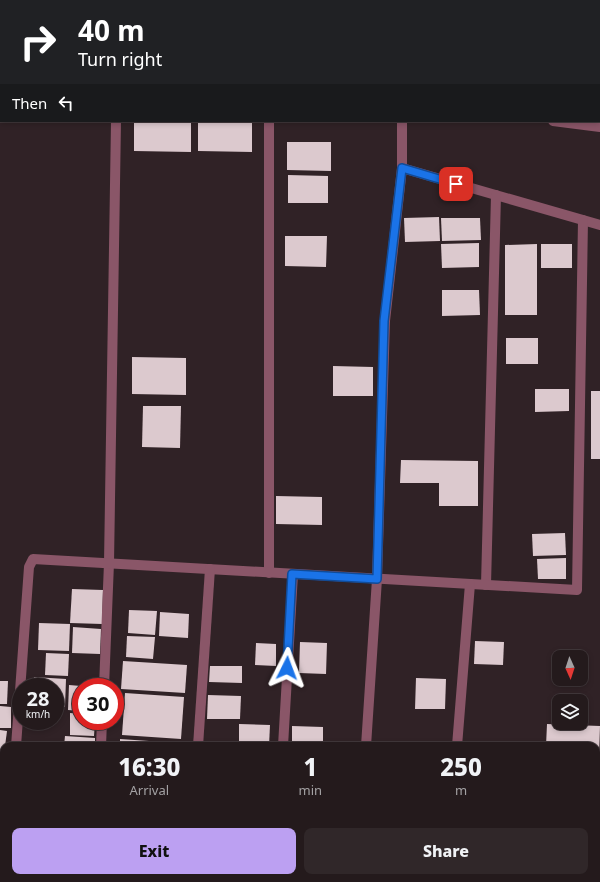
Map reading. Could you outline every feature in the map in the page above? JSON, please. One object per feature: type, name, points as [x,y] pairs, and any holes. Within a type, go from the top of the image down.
[{"type":"street","points":[[104,678],[109,563],[116,122]]},
{"type":"street","points":[[268,122],[269,573]]},
{"type":"street","points":[[366,742],[377,579],[384,321],[402,168],[402,122]]},
{"type":"street","points":[[560,122],[600,128]]},
{"type":"street","points":[[402,168],[600,225]]},
{"type":"street","points":[[486,585],[496,195]]},
{"type":"street","points":[[16,742],[29,567],[33,559],[577,590],[583,220]]},
{"type":"street","points":[[198,742],[210,569]]},
{"type":"street","points":[[283,742],[292,574]]},
{"type":"street","points":[[457,742],[470,584]]},
{"type":"street","points":[[101,742],[102,730]]},
{"type":"building","points":[[134,122],[191,122],[191,152],[134,151]]},
{"type":"building","points":[[198,122],[252,122],[252,152],[198,151]]},
{"type":"building","points":[[287,142],[331,142],[331,171],[287,170]]},
{"type":"building","points":[[288,175],[328,176],[328,203],[288,203]]},
{"type":"building","points":[[439,217],[440,241],[405,242],[404,218]]},
{"type":"building","points":[[441,218],[480,218],[481,240],[442,241]]},
{"type":"building","points":[[285,236],[327,236],[326,267],[285,266]]},
{"type":"building","points":[[479,243],[479,267],[442,268],[441,244]]},
{"type":"building","points":[[537,244],[537,315],[505,315],[505,245]]},
{"type":"building","points":[[541,244],[572,244],[572,268],[541,268]]},
{"type":"building","points":[[442,290],[479,290],[480,315],[442,316]]},
{"type":"building","points":[[506,338],[538,338],[538,364],[506,364]]},
{"type":"building","points":[[132,357],[186,358],[186,395],[132,394]]},
{"type":"building","points":[[333,366],[373,367],[373,396],[333,396]]},
{"type":"building","points":[[535,389],[569,389],[569,411],[535,412]]},
{"type":"building","points":[[591,391],[600,391],[600,459],[591,459]]},
{"type":"building","points":[[143,406],[181,406],[180,448],[142,447]]},
{"type":"building","points":[[401,460],[478,461],[478,506],[439,506],[439,483],[400,483]]},
{"type":"building","points":[[276,496],[322,497],[322,525],[276,524]]},
{"type":"building","points":[[565,533],[566,555],[533,556],[532,534]]},
{"type":"building","points":[[566,558],[566,579],[538,579],[537,559]]},
{"type":"building","points":[[72,589],[103,590],[102,624],[70,623]]},
{"type":"building","points":[[129,610],[157,611],[155,635],[128,633]]},
{"type":"building","points":[[160,612],[189,614],[188,638],[159,636]]},
{"type":"building","points":[[39,623],[70,624],[69,651],[38,650]]},
{"type":"building","points":[[73,627],[101,629],[100,654],[72,653]]},
{"type":"building","points":[[127,636],[155,637],[153,659],[126,657]]},
{"type":"building","points":[[475,641],[504,642],[503,665],[474,664]]},
{"type":"building","points":[[300,642],[327,643],[326,674],[299,673]]},
{"type":"building","points":[[256,643],[276,644],[276,666],[255,665]]},
{"type":"building","points":[[46,653],[69,654],[68,676],[45,675]]},
{"type":"building","points":[[123,661],[187,665],[185,693],[124,689],[124,678],[122,678]]},
{"type":"building","points":[[210,666],[242,666],[242,683],[209,682]]},
{"type":"building","points":[[416,678],[446,679],[445,709],[415,709]]},
{"type":"building","points":[[64,679],[66,679],[64,707]]},
{"type":"building","points":[[0,681],[8,681],[7,704],[0,704]]},
{"type":"building","points":[[69,685],[72,685],[72,710],[68,710]]},
{"type":"building","points":[[125,693],[184,697],[181,739],[122,735],[122,730],[124,730]]},
{"type":"building","points":[[208,695],[241,696],[240,719],[207,719]]},
{"type":"building","points":[[0,706],[11,707],[11,728],[0,728]]},
{"type":"building","points":[[70,713],[72,713],[72,730],[94,730],[94,736],[70,735]]},
{"type":"building","points":[[239,724],[270,725],[269,742],[239,742]]},
{"type":"building","points":[[547,724],[552,724],[552,730],[588,730],[588,726],[600,726],[599,742],[546,742]]},
{"type":"building","points":[[292,726],[323,727],[323,742],[292,742]]},
{"type":"building","points":[[0,730],[7,731],[6,742],[0,742]]},
{"type":"building","points":[[65,736],[95,738],[95,742],[64,742]]},
{"type":"building","points":[[120,739],[149,741],[149,742],[120,742]]},
{"type":"route","points":[[287,668],[292,574],[377,579],[384,321],[402,168],[456,184]]}]
